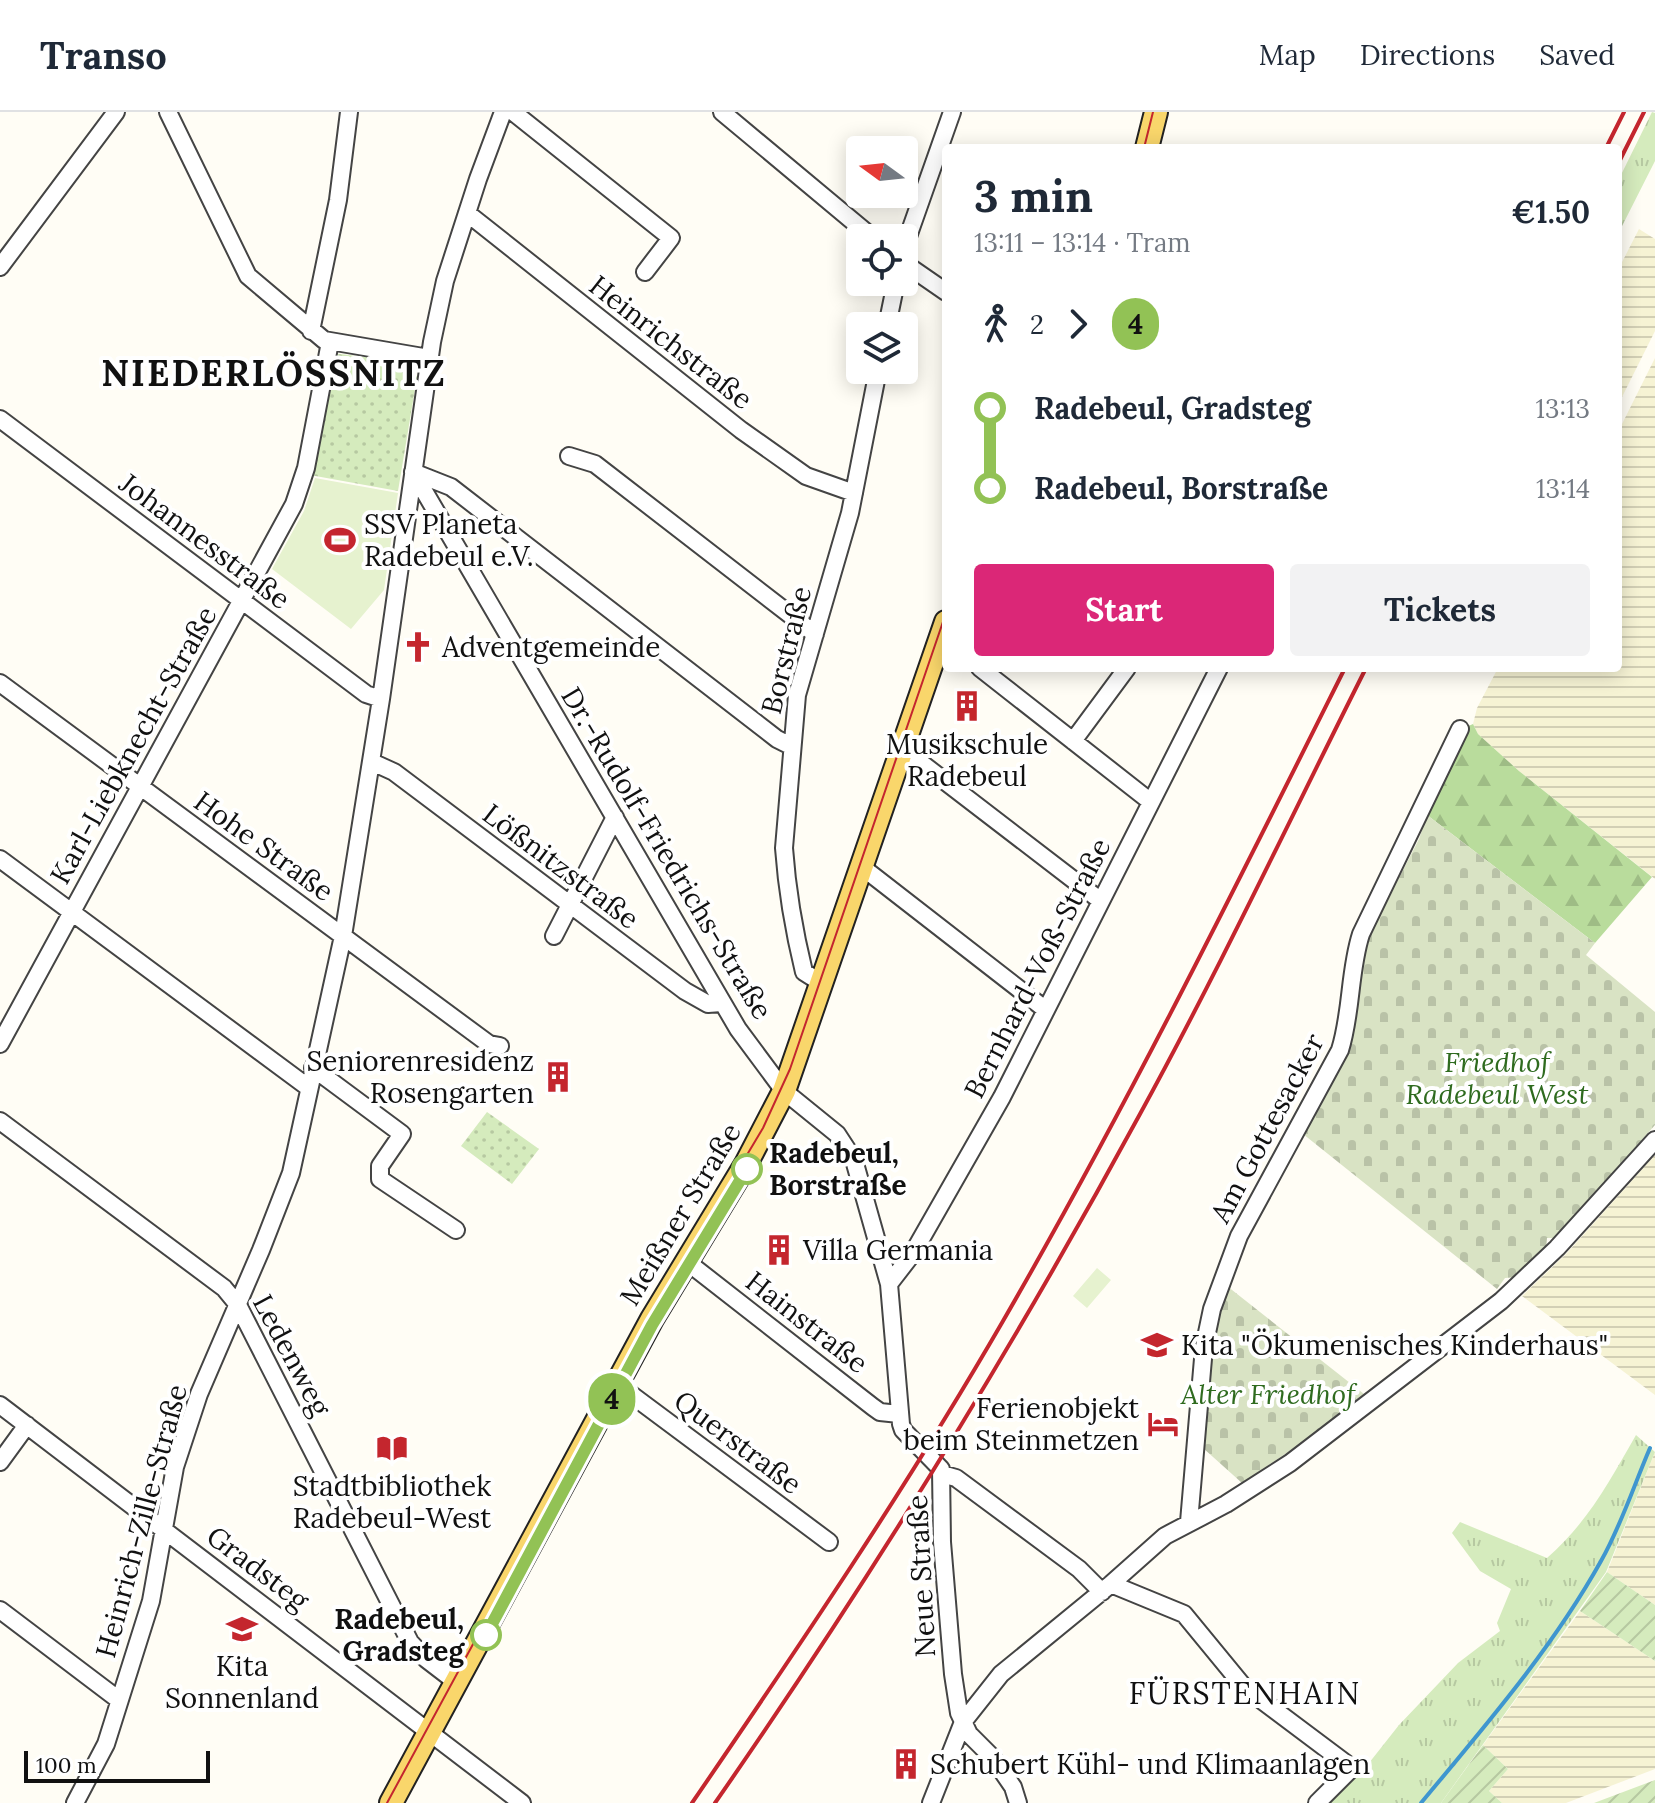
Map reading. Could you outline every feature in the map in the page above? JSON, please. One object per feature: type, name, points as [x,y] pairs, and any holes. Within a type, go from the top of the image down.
[{"type":"main road","points":[[1148,144],[1156,112]]},
{"type":"main road","name":"Meißner Straße","points":[[391,1803],[617,1384],[686,1261],[746,1164],[784,1091],[942,641]]},
{"type":"street","points":[[0,267],[116,112]]},
{"type":"street","points":[[168,112],[248,276],[311,331],[330,342],[429,358],[445,281],[503,112]]},
{"type":"street","points":[[311,331],[338,200],[349,112]]},
{"type":"street","points":[[513,112],[671,238],[645,272]]},
{"type":"street","points":[[722,112],[856,224]]},
{"type":"street","points":[[912,224],[952,112]]},
{"type":"street","name":"Heinrichstraße","points":[[467,213],[741,430],[806,476],[854,493]]},
{"type":"street","points":[[918,273],[942,289]]},
{"type":"street","name":"Karl-Liebknecht-Straße","points":[[0,1044],[294,504],[306,468],[330,342]]},
{"type":"street","name":"Heinrich-Zille-Straße","points":[[75,1803],[106,1744],[151,1601],[175,1467],[199,1394],[291,1173],[343,936],[372,762],[429,358]]},
{"type":"street","name":"Borstraße","points":[[823,984],[804,972],[791,906],[784,848],[791,746],[797,695],[854,493],[875,384]]},
{"type":"street","name":"Johannesstraße","points":[[0,419],[366,694],[381,699]]},
{"type":"street","points":[[569,456],[595,464],[815,634]]},
{"type":"street","points":[[413,472],[451,487],[777,739],[791,746]]},
{"type":"street","name":"Dr.-Rudolf-Friedrichs-Straße","points":[[413,472],[721,1003],[784,1091]]},
{"type":"street","points":[[985,672],[1151,802]]},
{"type":"street","points":[[1073,741],[1124,672]]},
{"type":"street","name":"Bernhard-Voß-Straße","points":[[889,1284],[913,1253],[1002,1097],[1217,672]]},
{"type":"street","name":"Hohe Straße","points":[[0,683],[489,1044],[500,1046]]},
{"type":"street","name":"Am Gottesacker","points":[[1189,1522],[1204,1347],[1221,1283],[1252,1209],[1340,1050],[1361,934],[1460,729]]},
{"type":"street","points":[[903,749],[1101,901]]},
{"type":"street","name":"Lößnitzstraße","points":[[372,762],[394,772],[685,991],[708,1004],[721,1003]]},
{"type":"street","points":[[554,936],[615,817]]},
{"type":"street","points":[[0,859],[309,1088]]},
{"type":"street","points":[[862,867],[1046,1010]]},
{"type":"street","points":[[313,1068],[402,1134],[380,1166],[380,1179],[456,1230]]},
{"type":"street","name":"Neue Straße","points":[[784,1091],[837,1134],[854,1160],[889,1284],[899,1414],[903,1430],[940,1466],[942,1474],[943,1557],[953,1674],[963,1722],[969,1734],[993,1758],[1013,1787],[1018,1803]]},
{"type":"street","name":"Ledenweg","points":[[0,1121],[224,1288],[238,1305],[410,1642],[456,1682]]},
{"type":"street","points":[[931,1803],[963,1722],[1001,1674],[1107,1588],[1156,1543],[1290,1463],[1501,1301],[1557,1248],[1655,1140]]},
{"type":"street","name":"Hainstraße","points":[[686,1261],[873,1407],[880,1412],[899,1414]]},
{"type":"street","name":"Querstraße","points":[[617,1384],[829,1542]]},
{"type":"street","name":"Gradsteg","points":[[0,1405],[522,1803]]},
{"type":"street","points":[[0,1462],[27,1425]]},
{"type":"street","points":[[942,1474],[956,1478],[1107,1588],[1184,1614],[1244,1687],[1352,1768],[1317,1803]]},
{"type":"street","points":[[0,1610],[119,1700]]},
{"type":"shaded area","points":[[1639,229],[1655,239],[1655,331],[1622,397],[1622,262]]},
{"type":"shaded area","points":[[1655,358],[1655,879],[1519,771],[1478,734],[1473,724],[1477,708],[1496,672],[1622,672],[1622,424]]},
{"type":"shaded area","points":[[1655,1155],[1655,1395],[1522,1296],[1566,1254]]},
{"type":"shaded area","points":[[1655,1452],[1655,1605],[1607,1572]]},
{"type":"shaded area","points":[[1580,1611],[1655,1661],[1655,1769],[1566,1803],[1502,1803],[1489,1791],[1508,1769],[1483,1745]]},
{"type":"green space","points":[[1652,112],[1655,113],[1655,161],[1622,226],[1622,173]]},
{"type":"green space","points":[[332,353],[405,362],[417,377],[398,491],[310,475]]},
{"type":"green space","name":"SSV Planeta Radebeul e.V.","points":[[315,478],[398,493],[384,590],[351,629],[272,569],[304,511]]},
{"type":"green space","points":[[1473,724],[1478,734],[1519,771],[1652,877],[1595,943],[1427,815],[1464,728]]},
{"type":"green space","name":"Friedhof Radebeul West","points":[[1427,815],[1595,943],[1586,955],[1655,1012],[1655,1125],[1555,1238],[1547,1238],[1546,1249],[1518,1277],[1505,1278],[1497,1289],[1303,1134],[1351,1044],[1362,950],[1419,839]]},
{"type":"green space","points":[[487,1112],[539,1149],[512,1184],[461,1146]]},
{"type":"green space","points":[[1097,1268],[1111,1280],[1087,1308],[1073,1296]]},
{"type":"green space","name":"Alter Friedhof","points":[[1227,1286],[1364,1394],[1300,1444],[1242,1483],[1203,1448],[1211,1350]]},
{"type":"green space","points":[[1636,1435],[1655,1452],[1606,1572],[1441,1803],[1323,1803],[1355,1771],[1369,1763],[1399,1725],[1458,1663],[1500,1631],[1497,1623],[1511,1589],[1480,1571],[1452,1533],[1460,1522],[1547,1558],[1586,1516]]},
{"type":"green space","points":[[1607,1572],[1655,1605],[1655,1661],[1580,1611]]},
{"type":"green space","points":[[1483,1745],[1508,1769],[1489,1791],[1502,1803],[1441,1803]]},
{"type":"green space","points":[[1655,1780],[1655,1803],[1594,1803]]},
{"type":"waterway","points":[[1421,1803],[1517,1686],[1582,1594],[1615,1534],[1650,1448]]},
{"type":"tram line","points":[[1145,144],[1153,112]]},
{"type":"tram line","points":[[387,1803],[649,1319],[763,1128],[790,1069],[942,625]]},
{"type":"tram line","name":"4","points":[[486,1635],[652,1325],[747,1169]]},
{"type":"railway","points":[[1608,144],[1624,112]]},
{"type":"railway","points":[[1622,156],[1644,112]]},
{"type":"railway","points":[[692,1803],[891,1505],[1003,1321],[1136,1079],[1343,672]]},
{"type":"railway","points":[[715,1803],[883,1550],[1041,1291],[1199,1004],[1364,672]]},
{"type":"place","name":"SSV Planeta Radebeul e.V.","points":[[340,540]]},
{"type":"place","name":"Adventgemeinde","points":[[418,647]]},
{"type":"place","name":"Musikschule Radebeul","points":[[967,706]]},
{"type":"place","name":"Seniorenresidenz Rosengarten","points":[[558,1077]]},
{"type":"place","name":"Radebeul, Borstraße","points":[[747,1169]]},
{"type":"place","name":"Villa Germania","points":[[779,1250]]},
{"type":"place","name":"Kita \"Ökumenisches Kinderhaus\"","points":[[1157,1345]]},
{"type":"place","name":"Ferienobjekt beim Steinmetzen","points":[[1163,1424]]},
{"type":"place","name":"Stadtbibliothek Radebeul-West","points":[[392,1448]]},
{"type":"place","name":"Kita Sonnenland","points":[[242,1629]]},
{"type":"place","name":"Radebeul, Gradsteg","points":[[486,1635]]},
{"type":"place","name":"Schubert Kühl- und Klimaanlagen","points":[[906,1764]]},
{"type":"district","name":"NIEDERLÖSSNITZ","points":[[274,373]]},
{"type":"district","name":"FÜRSTENHAIN","points":[[1245,1694]]}]
